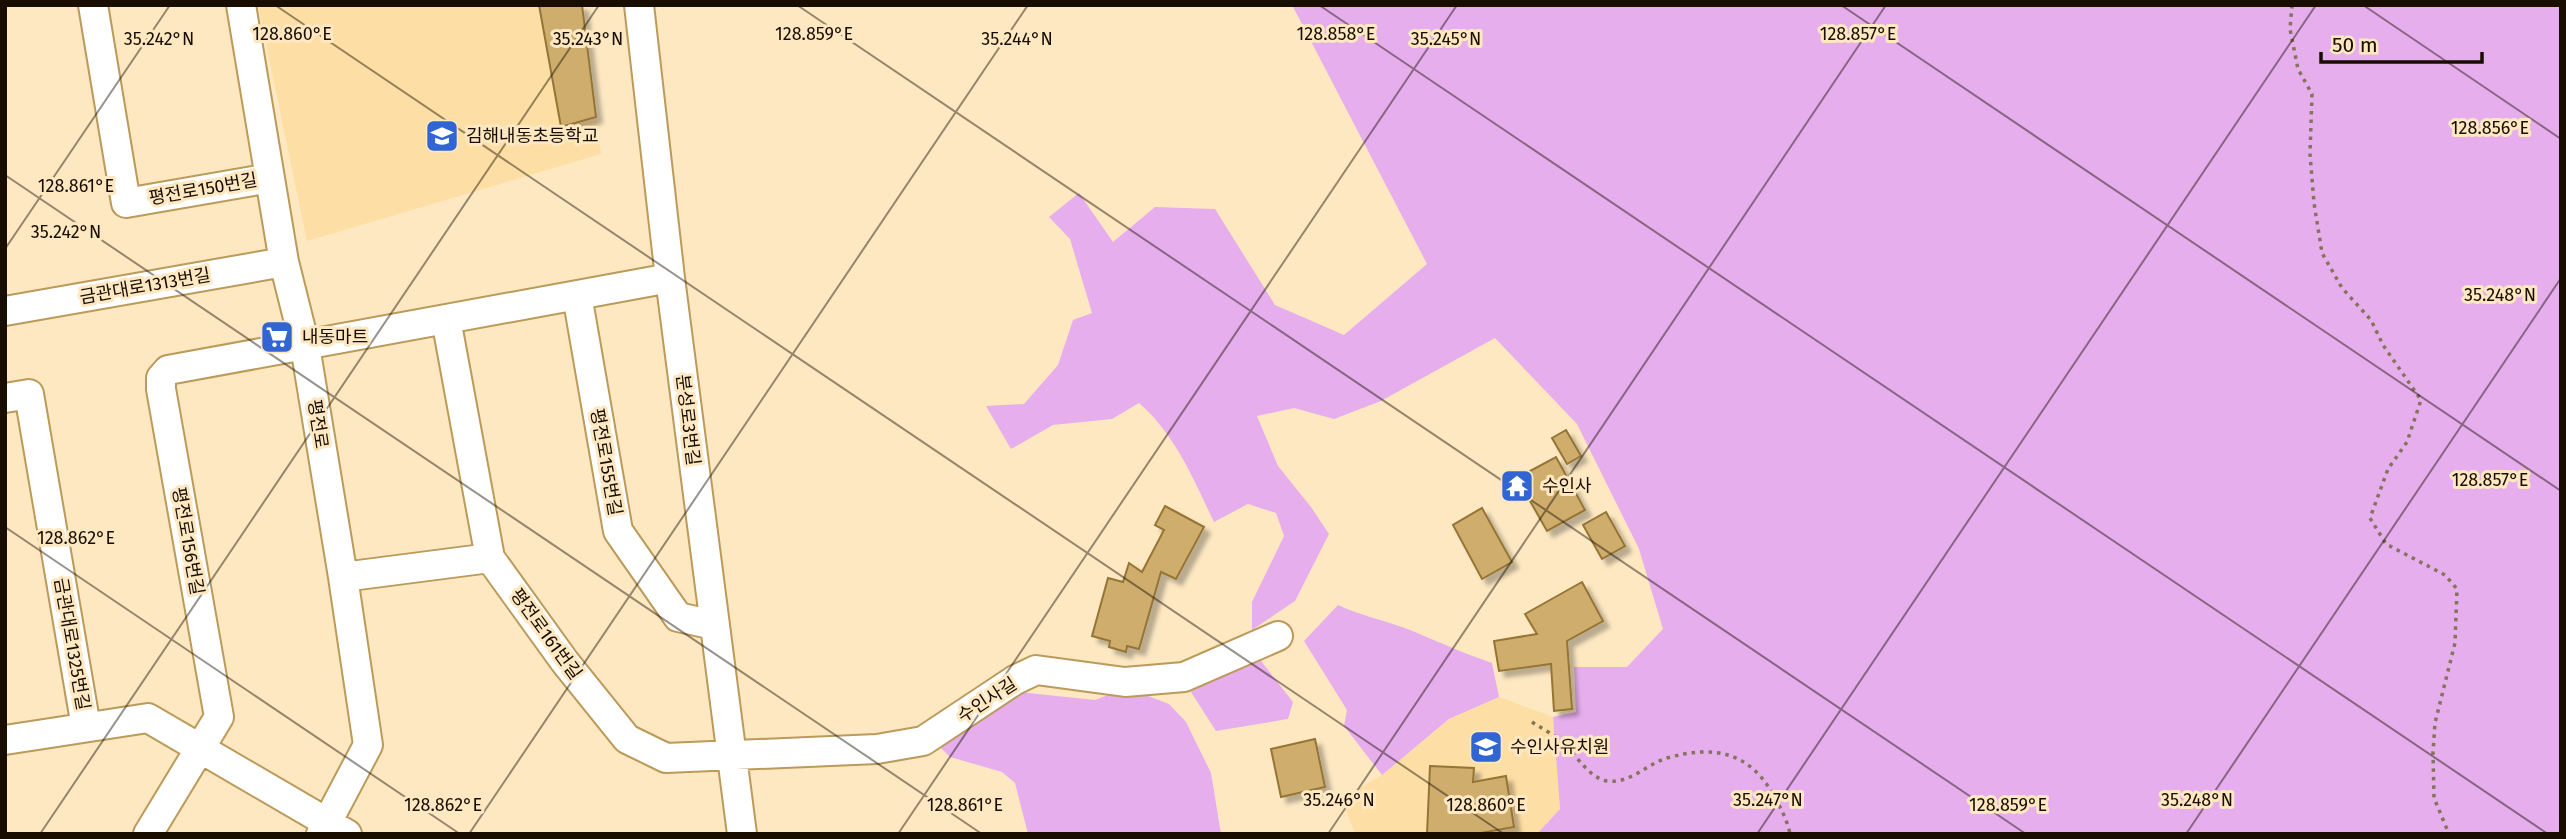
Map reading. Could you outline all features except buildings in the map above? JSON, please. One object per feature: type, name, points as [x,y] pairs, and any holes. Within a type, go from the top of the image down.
[{"type":"street","name":"평전로150번길","points":[[93,5],[126,203],[270,177]]},
{"type":"street","name":"평전로","points":[[241,5],[284,262],[305,346],[368,746],[332,830]]},
{"type":"street","name":"분성로3번길","points":[[639,5],[670,278],[742,834]]},
{"type":"street","name":"금관대로1313번길","points":[[5,311],[284,262]]},
{"type":"street","points":[[305,346],[670,278]]},
{"type":"street","name":"평전로155번길","points":[[577,295],[618,531],[678,617],[715,625]]},
{"type":"street","points":[[343,577],[490,558],[446,319]]},
{"type":"street","name":"평전로156번길","points":[[148,834],[219,717],[161,378],[168,370],[177,367],[305,346]]},
{"type":"street","name":"금관대로1325번길","points":[[17,396],[86,727]]},
{"type":"street","name":"평전로161번길","points":[[490,558],[565,662],[627,739],[666,758],[732,755]]},
{"type":"street","name":"수인사길","points":[[732,755],[877,749],[923,741],[1015,680],[1036,670],[1125,682],[1184,677],[1278,636]]},
{"type":"street","name":"금관대로1325번길","points":[[5,740],[148,718],[332,830]]},
{"type":"path","points":[[2292,5],[2290,29],[2298,69],[2312,94],[2310,154],[2322,253],[2342,288],[2371,320],[2383,345],[2421,400],[2407,442],[2388,469],[2370,518],[2386,544],[2445,575],[2457,589],[2455,643],[2435,723],[2433,752],[2434,798],[2449,834]]},
{"type":"path","points":[[1532,722],[1559,739],[1593,774],[1605,781],[1620,781],[1667,758],[1708,752],[1731,755],[1754,769],[1767,785],[1784,816],[1790,834]]},
{"type":"shaded area","name":"김해내동초등학교","points":[[258,5],[582,5],[601,154],[307,241]]},
{"type":"shaded area","points":[[1292,5],[2561,5],[2561,834],[1537,834],[1560,809],[1553,717],[1576,712],[1574,667],[1627,667],[1663,629],[1639,549],[1577,424],[1495,338],[1381,401],[1334,419],[1294,408],[1257,416],[1278,466],[1329,534],[1295,601],[1252,630],[1252,602],[1284,536],[1276,513],[1248,504],[1214,522],[1173,443],[1152,415],[1139,403],[1112,419],[1053,425],[1011,449],[986,406],[1024,404],[1058,365],[1073,320],[1092,313],[1070,239],[1049,217],[1079,193],[1113,242],[1155,207],[1215,209],[1275,305],[1344,335],[1427,264]]},
{"type":"shaded area","points":[[1338,605],[1492,663],[1499,697],[1449,719],[1382,775],[1344,726],[1347,710],[1304,641]]},
{"type":"shaded area","points":[[1261,661],[1293,702],[1288,719],[1216,731],[1191,692],[1243,663]]},
{"type":"shaded area","points":[[1127,688],[1169,704],[1186,722],[1211,773],[1221,834],[1028,834],[1015,783],[1002,772],[950,757],[939,746],[1008,691],[1095,700]]},
{"type":"shaded area","name":"수인사유치원","points":[[1499,697],[1553,717],[1560,809],[1537,834],[1355,834],[1342,799],[1382,775],[1450,719]]},
{"type":"place","name":"김해내동초등학교","points":[[442,136]]},
{"type":"place","name":"내동마트","points":[[277,337]]},
{"type":"place","name":"수인사","points":[[1517,486]]},
{"type":"place","name":"수인사유치원","points":[[1486,747]]}]
